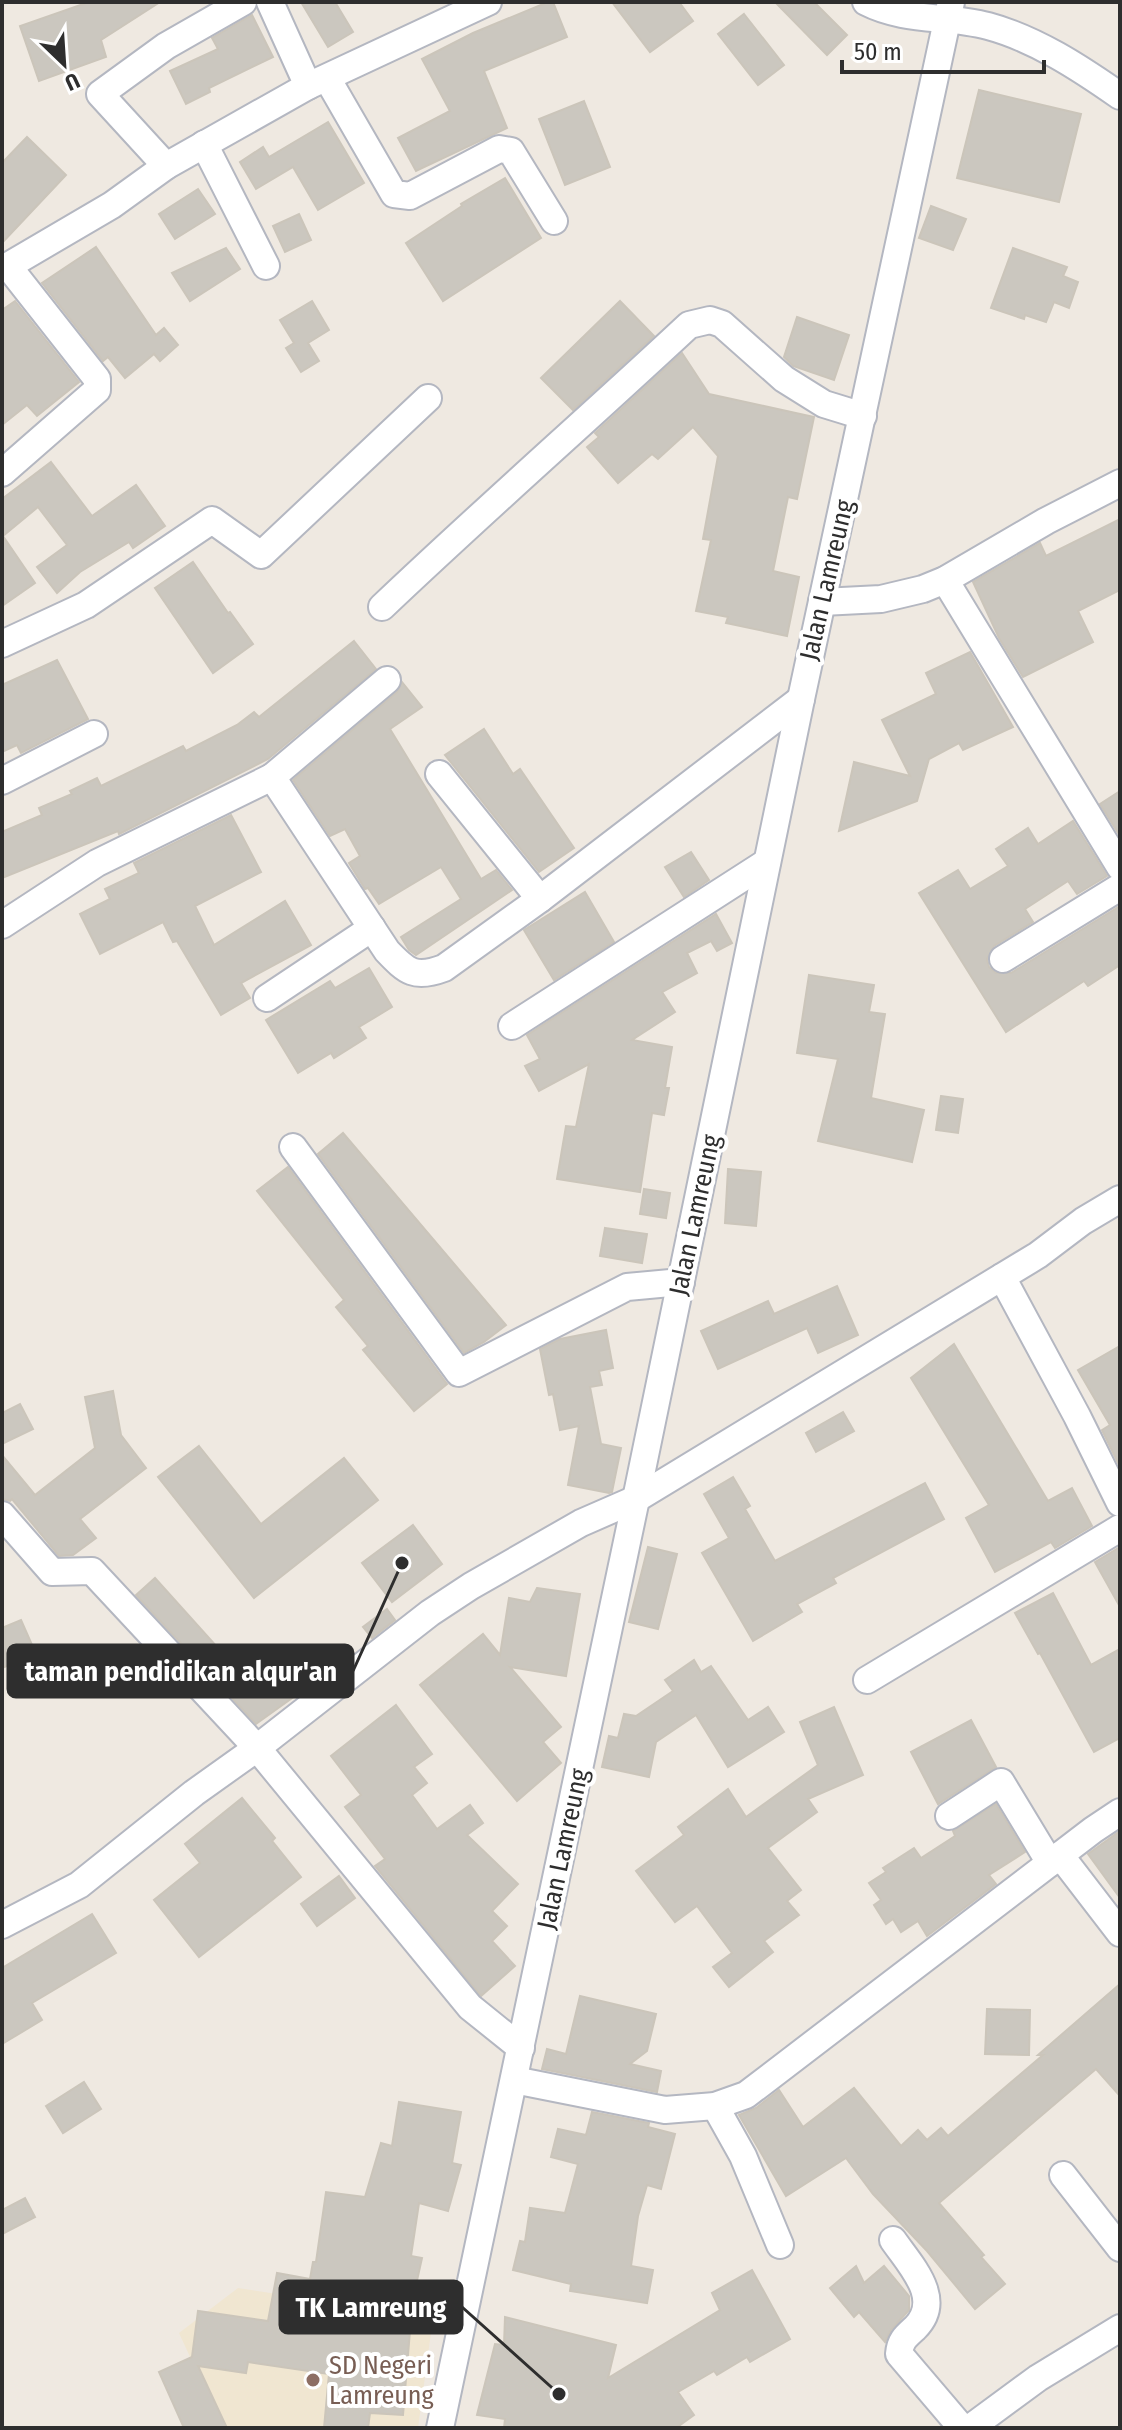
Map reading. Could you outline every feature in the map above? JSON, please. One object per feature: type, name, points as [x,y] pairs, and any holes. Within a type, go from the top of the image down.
[{"type":"street","points":[[166,166],[100,94],[166,46],[243,2]]},
{"type":"street","points":[[270,2],[318,82],[394,194],[410,196],[506,148],[511,151],[554,221]]},
{"type":"street","points":[[866,2],[894,14],[950,11],[1043,49],[1077,66],[1120,96]]},
{"type":"street","points":[[2,473],[97,390],[97,379],[5,262],[112,205],[166,166],[204,144],[318,82],[473,6]]},
{"type":"street","name":"Jalan Lamreung","points":[[440,2428],[801,699],[950,11]]},
{"type":"street","points":[[204,144],[266,266]]},
{"type":"street","points":[[382,607],[689,325],[710,320],[722,324],[784,379],[824,404],[863,416]]},
{"type":"street","points":[[2,644],[86,605],[212,520],[261,555],[428,398]]},
{"type":"street","points":[[822,602],[881,599],[923,589],[945,580],[1046,521],[1120,483]]},
{"type":"street","points":[[945,580],[1120,867]]},
{"type":"street","points":[[2,925],[97,863],[272,777],[387,680]]},
{"type":"street","points":[[272,777],[372,928],[401,965],[415,974],[429,974],[444,968],[540,899],[801,699]]},
{"type":"street","points":[[2,781],[94,734]]},
{"type":"street","points":[[439,774],[540,899]]},
{"type":"street","points":[[512,1026],[767,862]]},
{"type":"street","points":[[1003,959],[1120,887]]},
{"type":"street","points":[[267,998],[372,928]]},
{"type":"street","points":[[293,1147],[459,1373],[627,1287],[681,1282]]},
{"type":"street","points":[[2,1925],[79,1885],[194,1793],[257,1748],[430,1613],[471,1586],[581,1523],[636,1499],[1038,1255],[1083,1221],[1120,1199]]},
{"type":"street","points":[[1002,1277],[1120,1503]]},
{"type":"street","points":[[2,1515],[52,1572],[92,1571],[257,1748],[470,2007],[521,2048]]},
{"type":"street","points":[[867,1680],[1120,1528]]},
{"type":"street","points":[[949,1816],[1001,1782],[1055,1859],[1120,1933]]},
{"type":"street","points":[[514,2080],[665,2110],[715,2106],[746,2095],[1120,1812]]},
{"type":"street","points":[[715,2106],[743,2156],[780,2245]]},
{"type":"street","points":[[1063,2175],[1120,2248]]},
{"type":"street","points":[[893,2240],[926,2289],[928,2302],[925,2315],[900,2343],[899,2354],[962,2428]]},
{"type":"street","points":[[970,2428],[1038,2378],[1120,2328]]},
{"type":"shaded area","name":"SD Negeri Lamreung","points":[[238,2288],[433,2318],[418,2428],[223,2428],[179,2333]]},
{"type":"building","points":[[89,2],[160,2],[101,40],[106,57],[39,81],[20,26]]},
{"type":"building","points":[[301,2],[335,2],[353,32],[328,47]]},
{"type":"building","points":[[553,2],[567,37],[484,71],[507,128],[416,171],[398,138],[450,111],[422,59],[473,33]]},
{"type":"building","points":[[612,2],[679,2],[693,21],[650,52]]},
{"type":"building","points":[[775,2],[814,2],[847,35],[827,55]]},
{"type":"building","points":[[744,14],[784,65],[758,85],[718,34]]},
{"type":"building","points":[[252,15],[273,57],[209,88],[210,92],[186,104],[170,71],[218,49],[212,38]]},
{"type":"building","points":[[979,90],[1081,114],[1059,202],[957,178]]},
{"type":"building","points":[[584,101],[610,167],[565,185],[539,119]]},
{"type":"building","points":[[328,122],[364,183],[318,210],[293,167],[256,189],[240,162],[263,147],[269,157]]},
{"type":"building","points":[[27,137],[66,175],[2,243],[2,163]]},
{"type":"building","points":[[505,178],[541,238],[443,301],[406,243],[461,204]]},
{"type":"building","points":[[198,189],[215,214],[175,239],[159,214]]},
{"type":"building","points":[[931,206],[966,219],[953,250],[919,238]]},
{"type":"building","points":[[299,214],[311,240],[285,252],[273,226]]},
{"type":"building","points":[[96,247],[156,335],[164,328],[178,345],[160,361],[154,354],[125,378],[108,357],[103,361],[42,283]]},
{"type":"building","points":[[226,248],[240,269],[190,301],[172,273]]},
{"type":"building","points":[[1013,248],[1067,267],[1063,276],[1078,282],[1069,308],[1054,302],[1046,322],[1025,315],[1024,319],[991,308]]},
{"type":"building","points":[[15,301],[79,382],[37,416],[27,405],[2,425],[2,310]]},
{"type":"building","points":[[312,301],[329,330],[308,343],[319,361],[301,372],[286,348],[294,343],[280,320]]},
{"type":"building","points":[[620,301],[654,336],[573,410],[541,378]]},
{"type":"building","points":[[797,317],[849,335],[834,380],[793,366],[784,357]]},
{"type":"building","points":[[682,353],[709,394],[814,417],[797,499],[788,497],[773,571],[799,577],[787,636],[726,623],[728,617],[696,611],[711,540],[703,539],[718,456],[693,427],[658,459],[652,454],[618,483],[587,447],[599,437],[595,433]]},
{"type":"building","points":[[51,462],[92,516],[136,485],[165,526],[133,548],[129,542],[80,572],[57,593],[37,567],[67,545],[38,507],[3,536],[35,583],[2,606],[2,499]]},
{"type":"building","points":[[1120,519],[1120,590],[1078,611],[1093,642],[1023,677],[999,638],[973,582],[1040,543],[1046,556]]},
{"type":"building","points":[[193,562],[253,644],[213,673],[155,588]]},
{"type":"building","points":[[354,641],[376,669],[268,759],[119,834],[118,831],[2,878],[2,832],[42,815],[39,808],[72,794],[70,791],[97,778],[101,786],[183,746],[186,751],[237,725],[254,712],[259,717]]},
{"type":"building","points":[[970,652],[1013,727],[963,750],[959,743],[929,759],[917,801],[839,831],[854,762],[910,776],[882,720],[936,694],[926,673]]},
{"type":"building","points":[[57,660],[88,719],[21,753],[17,745],[2,752],[2,685]]},
{"type":"building","points":[[402,682],[422,707],[390,729],[481,879],[496,870],[512,890],[416,955],[401,937],[461,899],[441,867],[379,904],[368,888],[365,889],[349,863],[360,856],[345,829],[330,836],[293,780],[397,692]]},
{"type":"building","points":[[484,729],[513,774],[520,769],[574,848],[539,872],[445,755]]},
{"type":"building","points":[[1120,791],[1120,836],[1100,804]]},
{"type":"building","points":[[231,815],[261,872],[195,906],[214,945],[285,901],[311,945],[241,983],[250,998],[221,1015],[163,922],[100,954],[80,914],[110,899],[105,889],[139,873],[134,863]]},
{"type":"building","points":[[1073,821],[1107,876],[1077,894],[1068,881],[1025,909],[1033,922],[994,946],[987,959],[989,967],[996,973],[1011,973],[1120,906],[1120,965],[1088,986],[1084,981],[1006,1032],[919,893],[958,870],[970,889],[1008,866],[996,849],[1028,828],[1038,844]]},
{"type":"building","points":[[691,852],[709,880],[684,897],[665,867]]},
{"type":"building","points":[[585,892],[614,942],[554,980],[524,930]]},
{"type":"building","points":[[716,914],[732,943],[717,951],[711,941],[687,953],[697,973],[662,992],[675,1012],[632,1040],[672,1047],[664,1115],[652,1113],[640,1192],[557,1179],[566,1126],[576,1127],[589,1064],[539,1091],[525,1066],[540,1059],[527,1035]]},
{"type":"building","points":[[369,968],[392,1007],[359,1027],[366,1038],[334,1058],[331,1053],[298,1073],[266,1020],[330,981],[335,988]]},
{"type":"building","points":[[809,975],[874,985],[869,1012],[885,1014],[871,1098],[924,1110],[912,1162],[818,1141],[838,1059],[797,1053]]},
{"type":"building","points":[[941,1096],[963,1099],[958,1133],[936,1130]]},
{"type":"building","points":[[343,1133],[506,1325],[484,1342],[464,1353],[318,1154]]},
{"type":"building","points":[[288,1167],[447,1384],[414,1411],[363,1350],[368,1346],[336,1307],[344,1300],[257,1191]]},
{"type":"building","points":[[728,1169],[761,1172],[756,1226],[725,1223]]},
{"type":"building","points":[[644,1189],[670,1193],[666,1218],[640,1214]]},
{"type":"building","points":[[605,1228],[647,1234],[642,1263],[600,1256]]},
{"type":"building","points":[[837,1286],[858,1335],[818,1353],[807,1328],[718,1369],[701,1331],[768,1301],[774,1314]]},
{"type":"building","points":[[606,1330],[613,1368],[599,1371],[602,1385],[590,1387],[601,1444],[621,1448],[612,1492],[609,1493],[568,1485],[579,1426],[560,1430],[540,1349],[560,1339]]},
{"type":"building","points":[[954,1344],[1048,1501],[1072,1488],[1092,1526],[1055,1548],[1051,1542],[995,1572],[966,1518],[989,1505],[911,1378]]},
{"type":"building","points":[[1120,1346],[1120,1467],[1102,1430],[1110,1425],[1078,1370]]},
{"type":"building","points":[[113,1391],[121,1435],[146,1468],[80,1519],[96,1538],[73,1555],[59,1556],[12,1499],[2,1499],[2,1455],[35,1495],[95,1448],[85,1397]]},
{"type":"building","points":[[20,1404],[33,1429],[2,1444],[2,1413]]},
{"type":"building","points":[[843,1412],[854,1431],[816,1452],[806,1433]]},
{"type":"building","points":[[199,1446],[261,1524],[344,1458],[378,1500],[254,1598],[158,1477]]},
{"type":"building","points":[[733,1477],[750,1506],[745,1509],[775,1561],[925,1483],[944,1519],[833,1578],[836,1583],[797,1604],[802,1612],[753,1641],[702,1553],[729,1538],[704,1494]]},
{"type":"building","points":[[413,1525],[442,1564],[392,1602],[362,1563]]},
{"type":"building","points":[[648,1547],[677,1554],[658,1629],[629,1622]]},
{"type":"building","points":[[1120,1547],[1120,1607],[1095,1562]]},
{"type":"building","points":[[155,1578],[262,1697],[317,1658],[327,1673],[256,1724],[136,1595]]},
{"type":"building","points":[[537,1588],[580,1594],[566,1676],[510,1667],[561,1727],[543,1742],[561,1763],[517,1801],[420,1685],[483,1634],[500,1655],[509,1598],[530,1602]]},
{"type":"building","points":[[1053,1593],[1091,1665],[1120,1649],[1120,1738],[1094,1752],[1015,1613]]},
{"type":"building","points":[[387,1609],[395,1620],[372,1638],[363,1627]]},
{"type":"building","points":[[21,1620],[36,1654],[2,1668],[2,1628]]},
{"type":"building","points":[[694,1660],[701,1672],[711,1666],[748,1720],[768,1707],[784,1732],[728,1767],[696,1715],[656,1742],[649,1777],[602,1767],[609,1736],[618,1738],[624,1714],[636,1716],[673,1691],[665,1680]]},
{"type":"building","points":[[396,1705],[432,1754],[414,1767],[427,1783],[412,1795],[437,1829],[470,1805],[483,1823],[467,1835],[518,1884],[492,1911],[507,1926],[492,1941],[515,1966],[481,1996],[375,1866],[385,1859],[345,1807],[361,1795],[331,1756]]},
{"type":"building","points":[[834,1707],[863,1775],[808,1799],[817,1812],[768,1848],[801,1890],[787,1901],[799,1915],[764,1941],[773,1952],[729,1987],[713,1967],[732,1953],[697,1906],[675,1922],[636,1871],[684,1835],[678,1827],[728,1789],[746,1817],[818,1765],[800,1722]]},
{"type":"building","points":[[971,1720],[996,1767],[938,1804],[911,1752]]},
{"type":"building","points":[[242,1798],[275,1838],[272,1841],[301,1877],[199,1957],[154,1900],[200,1863],[185,1844]]},
{"type":"building","points":[[996,1804],[1025,1852],[989,1875],[996,1884],[927,1936],[918,1921],[901,1932],[893,1919],[886,1924],[874,1905],[881,1900],[869,1883],[886,1872],[883,1868],[914,1848],[921,1858],[955,1836],[953,1831]]},
{"type":"building","points":[[1120,1831],[1120,1898],[1088,1854]]},
{"type":"building","points":[[339,1876],[355,1898],[317,1926],[301,1904]]},
{"type":"building","points":[[92,1914],[116,1953],[32,2003],[42,2020],[2,2044],[2,1968]]},
{"type":"building","points":[[1120,1984],[1120,2096],[1096,2069],[939,2203],[1005,2284],[975,2309],[927,2251],[873,2194],[846,2158],[786,2196],[739,2115],[756,2108],[779,2090],[803,2127],[854,2088],[901,2146],[918,2130],[927,2140],[941,2128],[948,2136]]},
{"type":"building","points":[[580,1996],[656,2014],[647,2051],[630,2064],[661,2071],[657,2092],[542,2069],[547,2049],[566,2054]]},
{"type":"building","points":[[987,2009],[1030,2010],[1029,2055],[985,2054]]},
{"type":"building","points":[[84,2082],[101,2109],[63,2133],[46,2106]]},
{"type":"building","points":[[399,2102],[461,2112],[452,2163],[461,2165],[448,2211],[419,2203],[411,2256],[422,2258],[414,2294],[435,2299],[431,2322],[411,2319],[403,2415],[370,2413],[368,2428],[324,2428],[329,2374],[248,2362],[246,2373],[198,2366],[227,2428],[184,2428],[159,2372],[192,2357],[198,2311],[268,2321],[277,2273],[310,2279],[313,2262],[316,2262],[326,2192],[365,2197],[381,2143],[392,2146]]},
{"type":"building","points":[[592,2112],[649,2123],[648,2127],[675,2134],[661,2189],[647,2185],[638,2216],[631,2266],[653,2270],[647,2303],[570,2291],[571,2284],[513,2270],[520,2241],[525,2242],[530,2208],[565,2213],[578,2164],[551,2157],[558,2129],[586,2135]]},
{"type":"building","points":[[25,2198],[35,2217],[2,2234],[2,2210]]},
{"type":"building","points":[[856,2266],[864,2283],[884,2266],[909,2296],[909,2310],[885,2342],[859,2312],[854,2317],[830,2288]]},
{"type":"building","points":[[752,2270],[790,2339],[750,2362],[747,2357],[717,2375],[714,2371],[678,2392],[694,2415],[676,2428],[504,2428],[505,2419],[477,2415],[495,2344],[504,2345],[505,2317],[616,2345],[608,2378],[720,2310],[712,2293]]},
{"type":"place","name":"taman pendidikan alqur'an","points":[[402,1563]]},
{"type":"place","name":"SD Negeri Lamreung","points":[[313,2380]]},
{"type":"place","name":"TK Lamreung","points":[[559,2394]]}]
